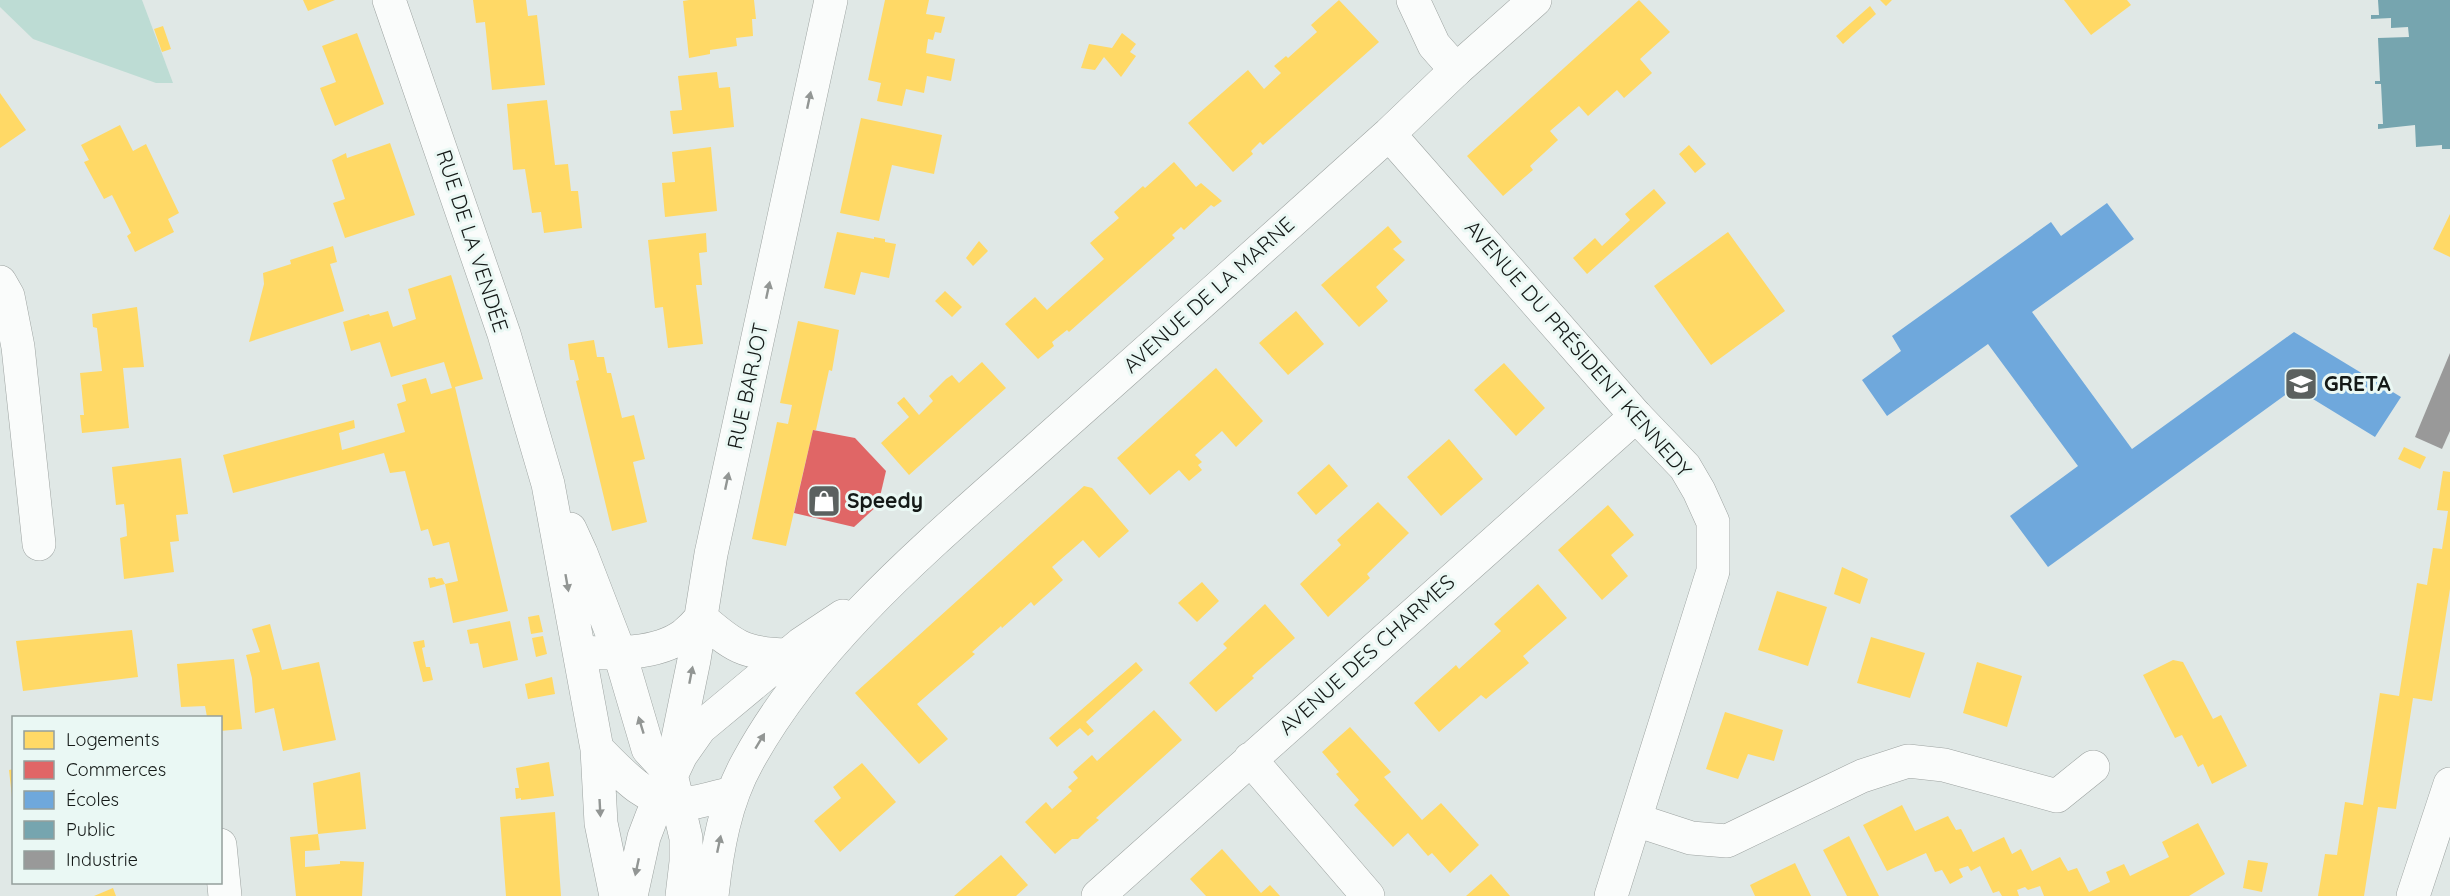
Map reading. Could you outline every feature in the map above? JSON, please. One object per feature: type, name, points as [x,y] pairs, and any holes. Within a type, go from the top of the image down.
[{"type":"street","name":"RUE DE LA VENDÉE","points":[[389,0],[504,334],[548,484],[597,749],[601,823],[616,896]]},
{"type":"street","name":"RUE BARJOT","points":[[670,792],[711,554],[831,0]]},
{"type":"street","points":[[1413,0],[1434,45],[1456,70]]},
{"type":"street","name":"AVENUE DE LA MARNE","points":[[712,896],[717,851],[732,793],[747,761],[778,710],[882,590],[1535,0]]},
{"type":"street","name":"AVENUE DU PRÉSIDENT KENNEDY","points":[[1389,134],[1636,416],[1685,466],[1713,522],[1713,571],[1611,896]]},
{"type":"street","points":[[3,292],[18,347],[39,544]]},
{"type":"street","name":"AVENUE DES CHARMES","points":[[1098,896],[1636,416]]},
{"type":"street","name":"RUE DE LA VENDÉE","points":[[548,484],[581,553],[620,654],[648,749],[670,792]]},
{"type":"street","name":"AVENUE DE LA MARNE","points":[[670,792],[700,728],[787,656],[882,590]]},
{"type":"street","points":[[579,652],[620,654],[667,644],[684,635],[701,618],[741,649],[761,655],[787,656]]},
{"type":"street","points":[[597,749],[638,788],[670,792],[732,793]]},
{"type":"street","points":[[1250,759],[1368,896]]},
{"type":"street","points":[[1636,820],[1691,838],[1727,841],[1862,776],[1908,761],[1944,765],[2057,796],[2093,767]]},
{"type":"street","points":[[2413,896],[2450,784]]},
{"type":"street","points":[[631,896],[644,837],[670,792]]},
{"type":"street","points":[[670,792],[687,852],[682,896]]},
{"type":"street","points":[[222,865],[225,896]]},
{"type":"green space","points":[[0,0],[142,0],[173,83],[156,83],[33,39],[0,7]]},
{"type":"building: Logements","points":[[303,0],[335,0],[308,11]]},
{"type":"building: Logements","points":[[473,0],[526,0],[528,16],[537,15],[545,85],[492,90],[485,22],[476,23]]},
{"type":"building: Logements","points":[[754,0],[756,19],[752,19],[753,36],[736,38],[737,46],[710,50],[710,54],[689,58],[683,1]]},
{"type":"building: Logements","points":[[885,0],[929,0],[926,14],[945,17],[941,33],[935,32],[933,40],[928,39],[926,53],[955,59],[951,81],[927,76],[924,93],[906,89],[902,106],[877,101],[881,83],[868,80]]},
{"type":"building: Logements","points":[[1339,0],[1379,42],[1263,145],[1260,142],[1251,151],[1253,154],[1233,172],[1188,123],[1248,70],[1264,89],[1281,73],[1274,66],[1286,56],[1288,58],[1317,32],[1311,25]]},
{"type":"building: Logements","points":[[1639,0],[1670,32],[1640,59],[1652,73],[1624,98],[1617,90],[1588,116],[1579,106],[1550,131],[1558,140],[1530,166],[1533,170],[1503,196],[1467,156]]},
{"type":"building: Logements","points":[[1880,0],[1892,0],[1886,6]]},
{"type":"building: Logements","points":[[2064,0],[2127,0],[2131,5],[2091,35]]},
{"type":"building: Logements","points":[[1870,6],[1876,14],[1843,44],[1836,36]]},
{"type":"building: Logements","points":[[163,26],[171,49],[162,52],[154,29]]},
{"type":"building: Logements","points":[[357,33],[384,104],[335,126],[320,88],[336,82],[322,46]]},
{"type":"building: Logements","points":[[1122,33],[1136,44],[1130,52],[1136,56],[1121,77],[1104,57],[1095,70],[1081,68],[1089,44],[1112,48]]},
{"type":"building: Logements","points":[[717,72],[719,88],[730,87],[734,127],[673,134],[670,111],[682,110],[678,76]]},
{"type":"building: Logements","points":[[0,93],[26,130],[0,148]]},
{"type":"building: Logements","points":[[547,100],[555,165],[568,164],[571,191],[578,191],[582,228],[544,233],[541,212],[532,213],[525,169],[513,170],[507,104]]},
{"type":"building: Logements","points":[[861,118],[942,135],[934,174],[892,165],[879,221],[840,213]]},
{"type":"building: Logements","points":[[120,125],[133,151],[146,144],[179,213],[168,219],[174,232],[135,252],[127,236],[131,233],[112,195],[104,199],[84,162],[89,160],[81,145]]},
{"type":"building: Logements","points":[[390,143],[415,215],[345,238],[333,203],[345,199],[332,160],[346,153],[347,158]]},
{"type":"building: Logements","points":[[1689,145],[1706,164],[1695,173],[1679,154]]},
{"type":"building: Logements","points":[[711,147],[717,211],[665,217],[662,183],[675,182],[672,152]]},
{"type":"building: Logements","points":[[1174,162],[1196,187],[1201,183],[1222,201],[1214,207],[1211,205],[1184,230],[1181,227],[1172,235],[1175,238],[1069,332],[1067,330],[1052,342],[1054,346],[1038,359],[1005,324],[1035,297],[1047,310],[1104,259],[1090,243],[1119,218],[1114,212]]},
{"type":"building: Logements","points":[[1654,189],[1666,203],[1587,274],[1573,258],[1595,238],[1602,246],[1630,220],[1625,214]]},
{"type":"building: Logements","points":[[2450,214],[2450,257],[2433,249]]},
{"type":"building: Logements","points":[[1388,226],[1402,242],[1393,249],[1405,260],[1376,287],[1388,301],[1359,327],[1321,285]]},
{"type":"building: Logements","points":[[837,232],[885,239],[885,242],[896,244],[889,278],[861,272],[855,295],[824,288]]},
{"type":"building: Logements","points":[[1728,232],[1785,311],[1711,365],[1654,286]]},
{"type":"building: Logements","points":[[706,233],[707,252],[699,253],[702,285],[696,285],[703,344],[668,348],[663,307],[655,308],[648,240]]},
{"type":"building: Logements","points":[[979,241],[988,251],[973,266],[966,258]]},
{"type":"building: Logements","points":[[333,246],[337,262],[330,264],[344,311],[249,342],[264,284],[263,273],[291,264],[290,260]]},
{"type":"building: Logements","points":[[451,275],[483,379],[455,387],[508,611],[453,623],[445,584],[458,581],[449,542],[433,546],[428,529],[421,531],[405,471],[390,473],[384,453],[233,493],[223,455],[354,420],[355,428],[339,433],[342,450],[405,432],[397,404],[406,401],[402,385],[426,378],[431,394],[452,388],[444,362],[391,377],[380,342],[351,351],[343,322],[388,311],[393,327],[416,319],[408,289]]},
{"type":"building: Logements","points":[[945,291],[962,307],[952,317],[935,301]]},
{"type":"building: Logements","points":[[137,307],[144,367],[123,368],[129,428],[82,433],[80,415],[84,415],[80,373],[102,371],[97,328],[93,327],[92,314]]},
{"type":"building: Logements","points":[[1296,311],[1324,344],[1288,375],[1259,343]]},
{"type":"building: Logements","points":[[798,321],[839,330],[832,371],[829,370],[816,430],[813,430],[786,546],[752,539],[777,422],[788,424],[792,405],[780,403]]},
{"type":"building: Logements","points":[[594,340],[597,357],[604,357],[607,373],[611,373],[622,418],[634,415],[645,459],[633,462],[647,522],[612,531],[576,381],[579,380],[574,360],[570,360],[568,344]]},
{"type":"building: Logements","points":[[982,362],[1006,388],[909,475],[881,443],[909,417],[897,403],[904,397],[919,415],[933,401],[929,396],[946,379],[952,375],[959,383]]},
{"type":"building: Logements","points":[[1504,363],[1545,408],[1516,436],[1474,390]]},
{"type":"building: Logements","points":[[1216,368],[1263,421],[1236,447],[1222,431],[1195,455],[1202,462],[1198,465],[1202,470],[1189,481],[1179,470],[1150,495],[1117,458]]},
{"type":"building: Logements","points":[[1449,439],[1483,479],[1441,516],[1407,477]]},
{"type":"building: Logements","points":[[2404,447],[2426,457],[2420,469],[2398,459]]},
{"type":"building: Logements","points":[[181,458],[188,514],[176,515],[179,541],[170,542],[174,572],[124,579],[120,538],[127,536],[126,521],[124,504],[116,505],[112,467]]},
{"type":"building: Logements","points":[[1329,464],[1348,486],[1316,515],[1297,493]]},
{"type":"building: Logements","points":[[2443,471],[2450,472],[2450,589],[2432,701],[2413,698],[2396,809],[2378,807],[2364,896],[2318,896],[2325,854],[2337,855],[2345,802],[2363,805],[2380,693],[2399,696],[2417,583],[2427,585],[2433,548],[2442,549],[2448,511],[2437,510]]},
{"type":"building: Logements","points":[[1084,486],[1092,488],[1129,531],[1099,558],[1083,540],[1052,567],[1063,580],[1034,606],[1031,602],[1002,628],[1001,626],[972,652],[975,654],[917,704],[948,739],[919,764],[855,693]]},
{"type":"building: Logements","points":[[1378,502],[1409,533],[1367,574],[1370,578],[1328,617],[1300,584],[1341,545],[1337,540]]},
{"type":"building: Logements","points":[[1608,505],[1634,535],[1611,555],[1628,576],[1602,600],[1558,550]]},
{"type":"building: Logements","points":[[1842,567],[1868,579],[1860,604],[1834,594]]},
{"type":"building: Logements","points":[[435,577],[436,579],[442,578],[445,584],[430,588],[428,578]]},
{"type":"building: Logements","points":[[1202,582],[1219,601],[1197,622],[1178,603]]},
{"type":"building: Logements","points":[[1538,584],[1567,618],[1523,656],[1529,663],[1486,699],[1481,695],[1439,732],[1414,703],[1456,665],[1459,669],[1501,631],[1494,624]]},
{"type":"building: Logements","points":[[1777,591],[1827,607],[1808,666],[1758,650]]},
{"type":"building: Logements","points":[[1265,604],[1295,638],[1216,712],[1189,683],[1227,648],[1223,644]]},
{"type":"building: Logements","points":[[539,615],[543,632],[531,634],[528,617]]},
{"type":"building: Logements","points":[[510,621],[518,660],[483,668],[478,643],[470,644],[467,630]]},
{"type":"building: Logements","points":[[270,624],[282,670],[319,662],[336,740],[283,751],[274,708],[255,713],[252,678],[246,655],[260,652],[252,629]]},
{"type":"building: Logements","points":[[132,630],[138,677],[23,691],[16,641]]},
{"type":"building: Logements","points":[[543,636],[547,654],[536,657],[532,638]]},
{"type":"building: Logements","points":[[1871,637],[1925,653],[1910,698],[1857,683]]},
{"type":"building: Logements","points":[[424,640],[425,647],[422,648],[426,667],[430,667],[433,680],[423,682],[413,642]]},
{"type":"building: Logements","points":[[234,659],[242,729],[222,731],[222,716],[207,716],[205,706],[181,707],[177,664]]},
{"type":"building: Logements","points":[[2173,660],[2183,662],[2213,719],[2221,715],[2247,766],[2212,784],[2203,764],[2198,767],[2182,735],[2175,738],[2143,675]]},
{"type":"building: Logements","points":[[1136,662],[1143,670],[1086,722],[1094,731],[1088,736],[1080,728],[1057,747],[1049,738]]},
{"type":"building: Logements","points":[[1977,662],[2022,676],[2007,727],[1963,713]]},
{"type":"building: Logements","points":[[552,677],[555,694],[528,699],[525,684]]},
{"type":"building: Logements","points":[[1154,710],[1182,740],[1096,818],[1099,820],[1078,839],[1072,839],[1055,854],[1025,822],[1046,802],[1052,809],[1072,791],[1068,787],[1078,778],[1073,772],[1092,755],[1097,761]]},
{"type":"building: Logements","points":[[1725,712],[1783,730],[1774,761],[1748,754],[1738,779],[1706,769]]},
{"type":"building: Logements","points":[[1350,727],[1391,772],[1384,777],[1422,820],[1441,803],[1479,845],[1450,873],[1432,853],[1428,856],[1408,833],[1393,847],[1354,805],[1359,800],[1336,774],[1339,772],[1322,752]]},
{"type":"building: Logements","points":[[549,762],[554,796],[516,799],[515,788],[519,788],[516,768]]},
{"type":"building: Logements","points":[[862,763],[896,802],[840,852],[814,821],[841,798],[833,787]]},
{"type":"building: Logements","points":[[12,769],[12,797],[9,770]]},
{"type":"building: Logements","points":[[360,772],[366,829],[318,834],[313,783]]},
{"type":"building: Logements","points":[[1902,805],[1915,831],[1948,816],[1956,830],[1961,829],[1973,852],[2004,837],[2012,854],[2021,849],[2032,871],[2060,857],[2068,871],[2077,868],[2089,892],[2110,882],[2106,872],[2124,864],[2130,876],[2169,857],[2162,842],[2198,823],[2225,874],[2189,896],[2044,896],[2040,886],[2028,890],[2025,887],[2017,890],[2019,896],[2002,896],[1999,891],[1993,893],[1980,866],[1971,871],[1968,866],[1959,869],[1963,877],[1950,884],[1942,870],[1935,872],[1926,853],[1887,871],[1863,825]]},
{"type":"building: Logements","points":[[555,812],[561,896],[506,896],[500,817]]},
{"type":"building: Logements","points":[[318,834],[320,850],[305,851],[305,867],[340,864],[340,861],[364,862],[362,896],[296,896],[290,837]]},
{"type":"building: Logements","points":[[1849,836],[1879,896],[1847,896],[1823,850]]},
{"type":"building: Logements","points":[[1222,849],[1261,893],[1270,885],[1280,896],[1206,896],[1190,879]]},
{"type":"building: Logements","points":[[1001,855],[1028,885],[1016,896],[954,896]]},
{"type":"building: Logements","points":[[2248,860],[2268,863],[2262,892],[2243,888]]},
{"type":"building: Logements","points":[[1795,863],[1811,896],[1755,896],[1750,885]]},
{"type":"building: Logements","points":[[1491,874],[1510,896],[1466,896]]},
{"type":"building: Logements","points":[[113,888],[116,896],[94,896]]},
{"type":"building: Commerces","points":[[813,430],[855,438],[886,471],[878,505],[854,527],[794,513]]},
{"type":"building: Écoles","name":"GRETA","points":[[2107,203],[2134,239],[2032,312],[2132,449],[2294,332],[2401,397],[2375,437],[2295,388],[2048,567],[2010,516],[2078,466],[1988,344],[1887,416],[1862,380],[1901,351],[1892,336],[2051,222],[2061,236]]},
{"type":"building: Public","points":[[2378,0],[2450,0],[2450,149],[2442,149],[2442,145],[2416,147],[2415,125],[2378,129],[2378,124],[2383,124],[2381,84],[2375,84],[2375,81],[2380,81],[2378,38],[2409,37],[2408,27],[2391,28],[2391,18],[2371,19],[2371,15],[2379,15]]},
{"type":"building: Industrie","points":[[2450,353],[2450,431],[2442,449],[2415,437]]},
{"type":"place","name":"GRETA","points":[[2301,384]]},
{"type":"place","name":"Speedy","points":[[824,501]]}]
